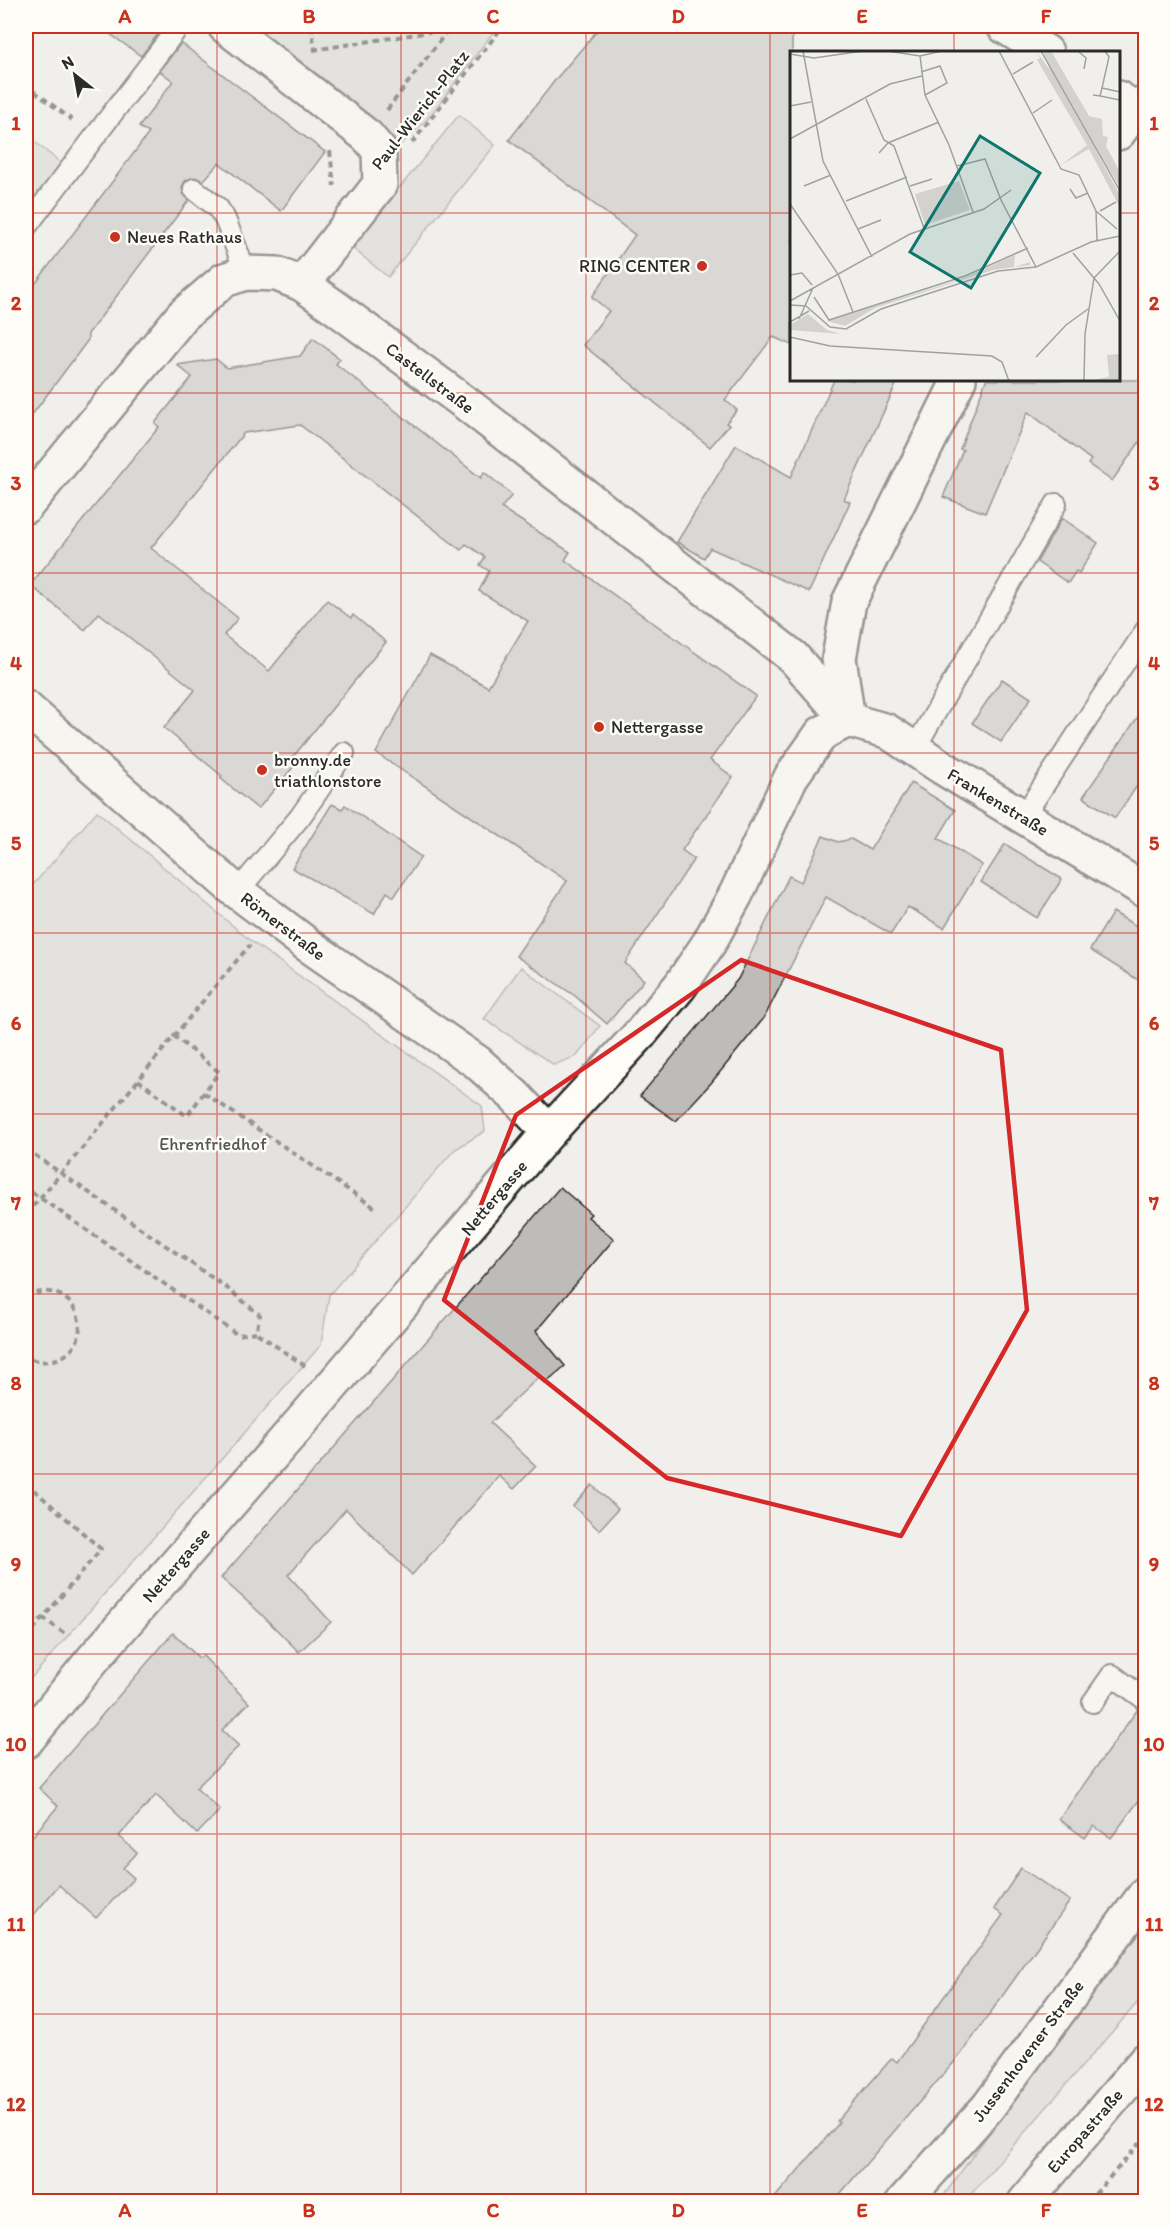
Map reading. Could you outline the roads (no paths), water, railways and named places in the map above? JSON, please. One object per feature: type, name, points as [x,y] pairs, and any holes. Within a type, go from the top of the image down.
[{"type":"street","points":[[225,26],[259,44],[368,135],[379,150],[380,183],[302,284]]},
{"type":"street","points":[[1004,26],[1044,51]]},
{"type":"street","name":"Castellstraße","points":[[26,506],[183,315],[224,280],[246,273],[277,274],[302,284],[468,405],[794,657],[848,720]]},
{"type":"street","points":[[848,720],[839,658],[849,602],[958,381]]},
{"type":"street","name":"Römerstraße","points":[[26,708],[237,892],[270,918],[477,1062],[515,1096],[549,1132]]},
{"type":"street","name":"Frankenstraße","points":[[848,720],[887,731],[943,768],[1146,891]]},
{"type":"street","name":"Nettergasse","points":[[26,1741],[94,1658],[331,1387],[549,1132],[640,1034],[680,986],[709,943],[736,894],[791,777],[822,733],[848,720]]},
{"type":"street","name":"Jussenhovener Straße","points":[[903,2202],[988,2107],[1146,1893]]},
{"type":"street","name":"Europastraße","points":[[1024,2202],[1146,2060]]},
{"type":"lane","points":[[26,227],[179,26]]},
{"type":"lane","points":[[194,189],[218,208],[225,219],[246,273]]},
{"type":"lane","points":[[915,748],[1056,504]]},
{"type":"lane","points":[[1023,817],[1146,630]]},
{"type":"lane","points":[[237,892],[300,817],[344,753]]},
{"type":"lane","points":[[1093,1702],[1112,1675],[1146,1700]]},
{"type":"place","name":"Neues Rathaus","points":[[115,237]]},
{"type":"place","name":"RING CENTER","points":[[702,266]]},
{"type":"place","name":"Nettergasse","points":[[599,727]]},
{"type":"place","name":"bronny.de triathlonstore","points":[[262,770]]},
{"type":"park label","name":"Ehrenfriedhof","points":[[213,1144]]}]
